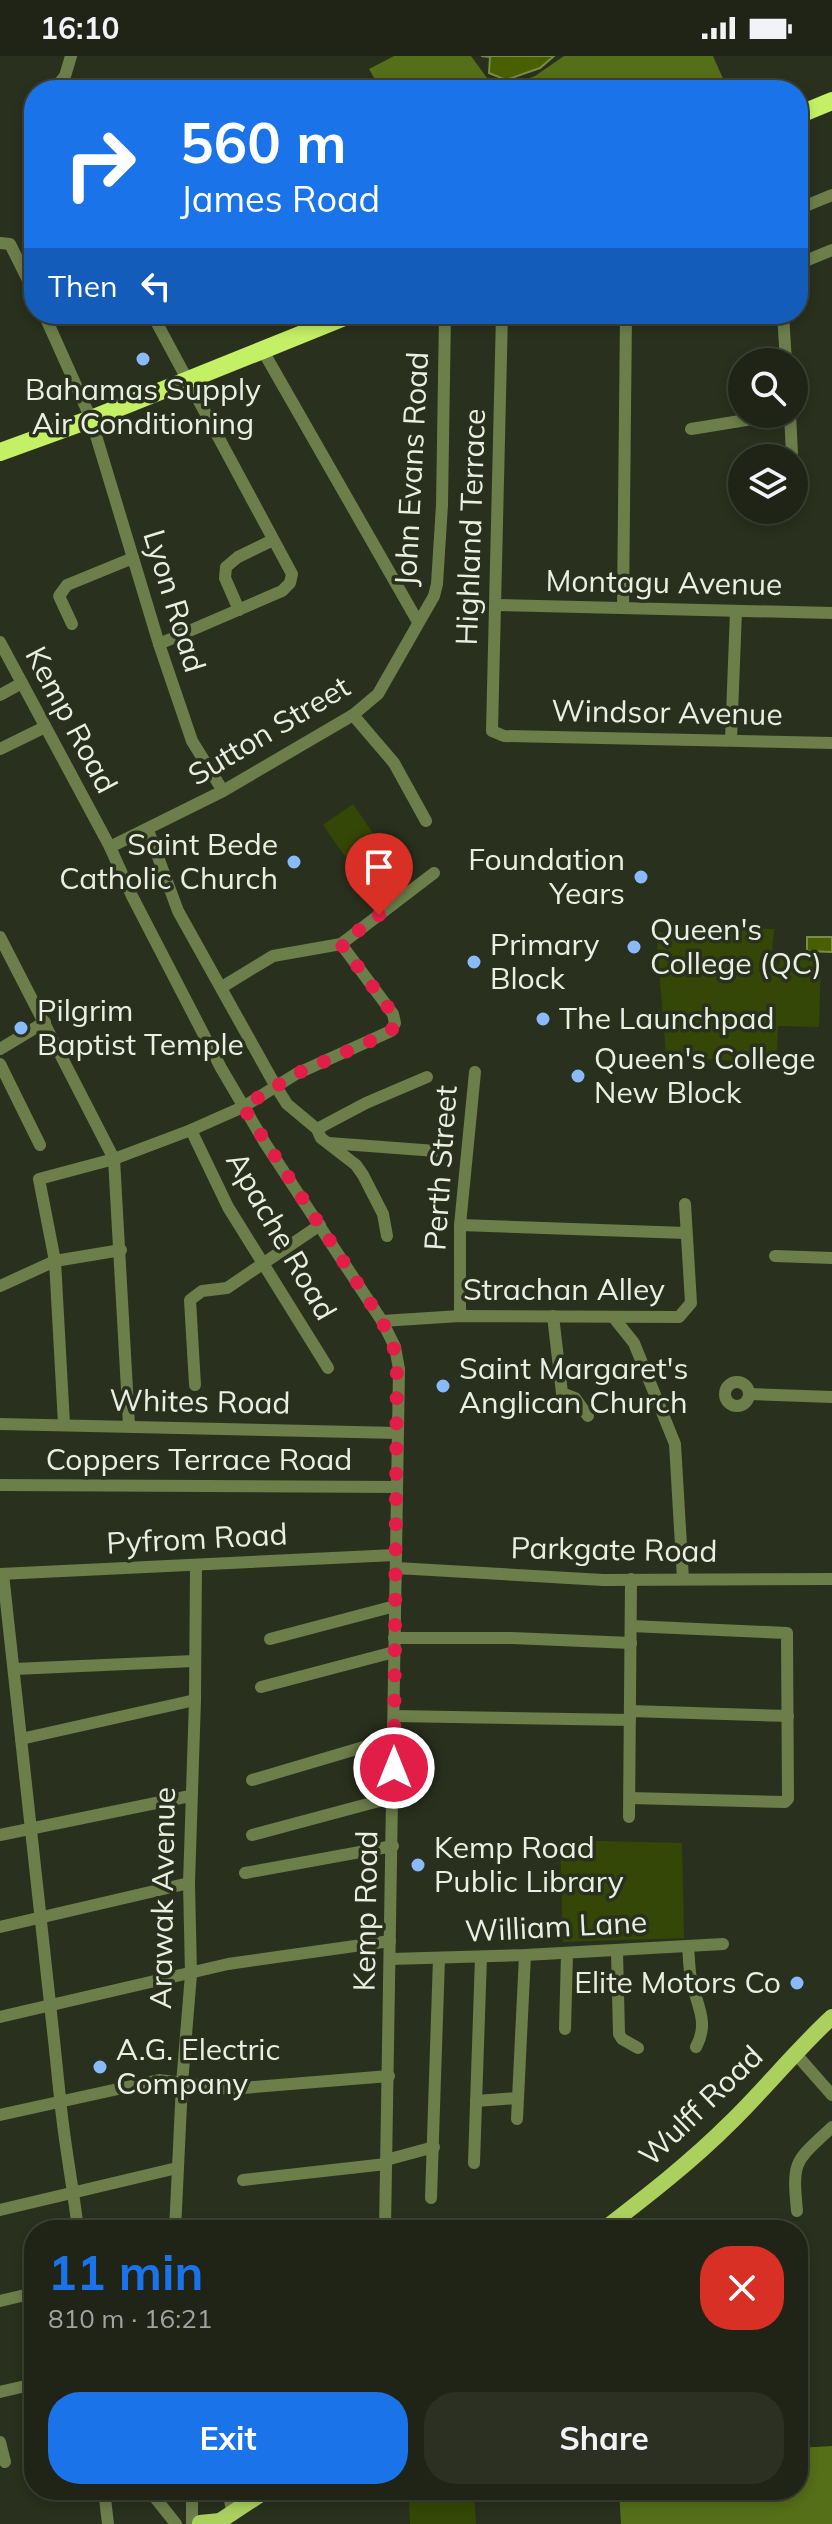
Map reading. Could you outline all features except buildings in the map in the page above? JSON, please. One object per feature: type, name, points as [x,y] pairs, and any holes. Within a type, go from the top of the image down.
[{"type":"highway","points":[[808,111],[832,101]]},
{"type":"highway","points":[[0,452],[328,324]]},
{"type":"main road","name":"Wulff Road","points":[[616,2220],[673,2175],[731,2122],[832,2017]]},
{"type":"main road","points":[[190,2524],[229,2519],[254,2500]]},
{"type":"street","points":[[62,80],[71,56]]},
{"type":"street","points":[[808,205],[832,195]]},
{"type":"street","points":[[0,243],[10,244],[24,269]]},
{"type":"street","points":[[808,260],[832,250]]},
{"type":"street","name":"Lyon Road","points":[[48,324],[91,419],[159,644],[192,741],[223,791]]},
{"type":"street","points":[[157,324],[291,569],[290,583],[282,591],[159,644]]},
{"type":"street","name":"John Evans Road","points":[[418,622],[434,596],[437,584],[442,505],[445,324]]},
{"type":"street","name":"Highland Terrace","points":[[501,736],[494,732],[491,725],[502,324]]},
{"type":"street","points":[[623,607],[626,324]]},
{"type":"street","points":[[784,324],[785,348]]},
{"type":"street","points":[[263,351],[418,622]]},
{"type":"street","points":[[691,429],[728,423]]},
{"type":"street","points":[[239,610],[225,578],[226,567],[238,557],[273,540]]},
{"type":"street","points":[[72,624],[59,596],[62,590],[67,585],[133,558]]},
{"type":"street","name":"Montagu Avenue","points":[[495,605],[832,613]]},
{"type":"street","points":[[731,740],[736,611]]},
{"type":"street","name":"Sutton Street","points":[[110,847],[223,791],[369,704],[378,694],[418,622]]},
{"type":"street","name":"Kemp Road","points":[[0,642],[110,847],[132,896],[243,1107],[382,1321],[398,1359],[394,1797],[385,2220]]},
{"type":"street","points":[[0,695],[22,683]]},
{"type":"street","points":[[353,715],[394,763],[426,821]]},
{"type":"street","points":[[0,749],[45,727]]},
{"type":"street","name":"Windsor Avenue","points":[[501,736],[832,743]]},
{"type":"street","points":[[148,830],[178,911],[275,1085],[287,1104],[363,1175],[383,1214],[387,1236]]},
{"type":"street","points":[[222,987],[273,956],[341,944],[434,873]]},
{"type":"street","points":[[0,937],[114,1159],[129,1425]]},
{"type":"street","points":[[64,1424],[55,1261],[39,1179],[114,1159],[191,1130],[243,1107],[275,1085],[384,1035],[395,1026],[393,1014],[341,944]]},
{"type":"street","points":[[0,1049],[45,1022]]},
{"type":"street","points":[[0,1064],[40,1145]]},
{"type":"street","name":"Perth Street","points":[[460,1316],[460,1225],[475,1072]]},
{"type":"street","points":[[317,1129],[366,1103],[427,1077]]},
{"type":"street","name":"Apache Road","points":[[191,1130],[228,1207],[328,1368]]},
{"type":"street","points":[[329,1143],[436,1151]]},
{"type":"street","name":"Strachan Alley","points":[[382,1321],[460,1316],[679,1317],[691,1303],[685,1204]]},
{"type":"street","points":[[195,1385],[190,1300],[202,1291],[227,1288],[261,1262],[320,1225]]},
{"type":"street","points":[[460,1225],[686,1233]]},
{"type":"street","points":[[0,1286],[55,1261],[121,1250]]},
{"type":"street","points":[[775,1256],[832,1258]]},
{"type":"street","points":[[553,1316],[562,1393],[575,1398],[588,1416]]},
{"type":"street","points":[[614,1318],[634,1343],[675,1444],[683,1579]]},
{"type":"street","points":[[749,1394],[832,1397]]},
{"type":"street","name":"Whites Road","points":[[0,1424],[398,1433]]},
{"type":"street","name":"Coppers Terrace Road","points":[[0,1485],[397,1487]]},
{"type":"street","name":"Parkgate Road","points":[[396,1562],[631,1579],[832,1579]]},
{"type":"street","name":"Pyfrom Road","points":[[2,1574],[396,1562]]},
{"type":"street","name":"Arawak Avenue","points":[[175,2220],[191,1974],[190,1796],[195,1700],[196,1566]]},
{"type":"street","points":[[2,1574],[52,2005],[60,2101],[77,2220]]},
{"type":"street","points":[[629,1817],[631,1579]]},
{"type":"street","points":[[270,1639],[395,1606]]},
{"type":"street","points":[[630,1798],[785,1802],[788,1799],[787,1633],[631,1626]]},
{"type":"street","points":[[394,1638],[631,1643]]},
{"type":"street","points":[[261,1687],[394,1652]]},
{"type":"street","points":[[14,1669],[194,1661]]},
{"type":"street","points":[[21,1739],[195,1700]]},
{"type":"street","points":[[394,1716],[788,1716]]},
{"type":"street","points":[[252,1780],[394,1738]]},
{"type":"street","points":[[0,1835],[190,1796]]},
{"type":"street","points":[[252,1835],[394,1797]]},
{"type":"street","points":[[245,1873],[393,1846]]},
{"type":"street","points":[[0,1927],[189,1883]]},
{"type":"street","points":[[0,2017],[290,1954],[390,1941]]},
{"type":"street","name":"William Lane","points":[[391,1959],[723,1944]]},
{"type":"street","points":[[688,1946],[691,1979],[702,2010],[703,2026],[696,2047]]},
{"type":"street","points":[[617,1951],[619,2034],[638,2048]]},
{"type":"street","points":[[565,2029],[567,1953]]},
{"type":"street","points":[[517,2119],[525,1955]]},
{"type":"street","points":[[474,2163],[481,1957]]},
{"type":"street","points":[[431,2198],[439,1958]]},
{"type":"street","points":[[795,2053],[832,2095]]},
{"type":"street","points":[[0,2115],[159,2080],[230,2089],[389,2076]]},
{"type":"street","points":[[476,2101],[517,2098]]},
{"type":"street","points":[[797,2211],[794,2178],[797,2165],[832,2127]]},
{"type":"street","points":[[243,2180],[386,2162],[434,2147]]},
{"type":"street","points":[[0,2210],[177,2168]]},
{"type":"street","points":[[0,2301],[24,2295]]},
{"type":"street","points":[[0,2392],[24,2386]]},
{"type":"street","points":[[0,2442],[5,2462]]},
{"type":"street","points":[[105,2500],[108,2524]]},
{"type":"street","points":[[158,2500],[176,2524]]},
{"type":"street","points":[[190,2524],[191,2500]]},
{"type":"street","points":[[164,2506],[190,2524]]},
{"type":"shaded area","points":[[394,56],[471,56],[491,80],[375,80],[369,69]]},
{"type":"shaded area","points":[[481,56],[554,56],[540,68],[506,80],[489,73],[490,57]]},
{"type":"shaded area","points":[[564,56],[713,56],[724,80],[575,80],[524,80]]},
{"type":"shaded area","points":[[353,804],[383,848],[354,869],[323,825]]},
{"type":"shaded area","points":[[678,927],[774,929],[772,951],[779,968],[780,959],[821,960],[819,1027],[778,1026],[777,1050],[766,1055],[762,1063],[666,1056],[656,931],[665,934]]},
{"type":"shaded area","points":[[807,937],[832,937],[832,952],[807,951]]},
{"type":"shaded area","points":[[560,1840],[682,1843],[684,1938],[563,1942]]},
{"type":"shaded area","points":[[832,2446],[832,2524],[621,2524],[620,2500],[808,2500],[808,2447]]},
{"type":"shaded area","points":[[409,2500],[474,2500],[476,2524],[410,2524]]},
{"type":"place","name":"Bahamas Supply Air Conditioning","points":[[143,359]]},
{"type":"place","name":"Saint Bede Catholic Church","points":[[294,862]]},
{"type":"place","name":"Foundation Years","points":[[641,877]]},
{"type":"place","name":"Queen's College (QC)","points":[[634,947]]},
{"type":"place","name":"Primary Block","points":[[474,962]]},
{"type":"place","name":"The Launchpad","points":[[543,1019]]},
{"type":"place","name":"Pilgrim Baptist Temple","points":[[21,1028]]},
{"type":"place","name":"Queen's College New Block","points":[[578,1076]]},
{"type":"place","name":"Saint Margaret's Anglican Church","points":[[443,1386]]},
{"type":"place","name":"Kemp Road Public Library","points":[[418,1865]]},
{"type":"place","name":"Elite Motors Co","points":[[797,1983]]},
{"type":"place","name":"A.G. Electric Company","points":[[100,2067]]},
{"type":"route","points":[[379,915],[341,944],[395,1017],[391,1031],[296,1074],[243,1107],[382,1321],[395,1347],[399,1369],[394,1768]]}]
